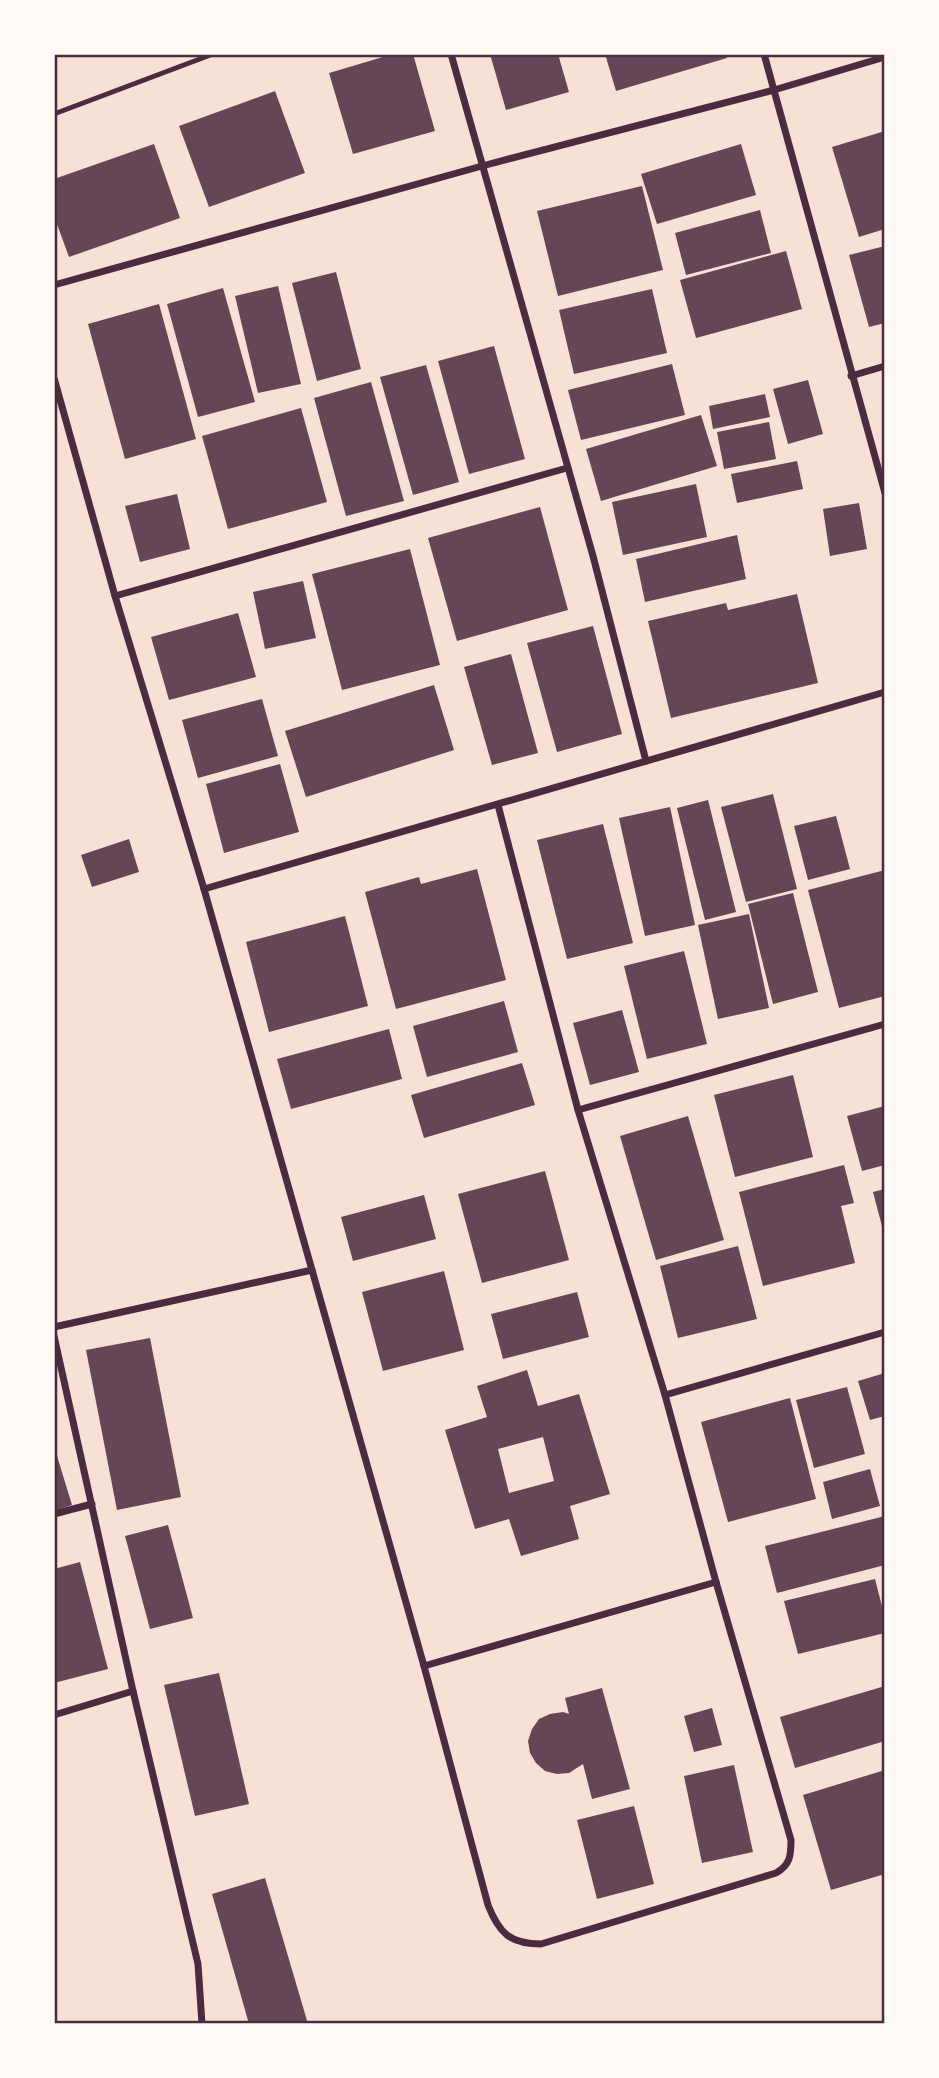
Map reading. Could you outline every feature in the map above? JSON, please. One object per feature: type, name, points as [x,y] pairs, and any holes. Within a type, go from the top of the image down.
[{"type":"street","points":[[451,54],[593,555],[646,761]]},
{"type":"street","points":[[764,54],[885,493]]},
{"type":"street","points":[[54,285],[482,166],[774,90],[885,57]]},
{"type":"street","points":[[851,376],[885,366]]},
{"type":"street","points":[[54,378],[115,596],[204,889],[424,1666],[488,1905],[496,1924],[506,1936],[524,1944],[541,1944],[776,1873],[790,1861],[790,1832],[716,1581],[665,1395],[578,1110],[498,805]]},
{"type":"street","points":[[115,596],[567,468]]},
{"type":"street","points":[[204,889],[885,692]]},
{"type":"street","points":[[578,1110],[885,1024]]},
{"type":"street","points":[[54,1327],[312,1270]]},
{"type":"street","points":[[665,1395],[885,1332]]},
{"type":"street","points":[[54,1336],[133,1691],[198,1964],[202,2024]]},
{"type":"street","points":[[54,1514],[92,1504]]},
{"type":"street","points":[[424,1666],[716,1581]]},
{"type":"street","points":[[54,1715],[133,1691]]},
{"type":"lane","points":[[54,114],[213,54]]},
{"type":"building","points":[[393,54],[413,54],[435,131],[353,154],[329,73]]},
{"type":"building","points":[[490,54],[558,54],[569,92],[506,110]]},
{"type":"building","points":[[605,54],[726,54],[727,58],[616,91]]},
{"type":"building","points":[[275,91],[305,173],[209,207],[179,126]]},
{"type":"building","points":[[885,131],[885,229],[859,237],[832,147]]},
{"type":"building","points":[[154,144],[180,218],[69,257],[54,216],[54,179]]},
{"type":"building","points":[[741,144],[756,195],[657,224],[641,174]]},
{"type":"building","points":[[642,186],[663,270],[558,296],[537,211]]},
{"type":"building","points":[[760,210],[771,253],[686,275],[675,233]]},
{"type":"building","points":[[885,246],[885,323],[869,327],[849,255]]},
{"type":"building","points":[[786,251],[802,309],[696,338],[680,280]]},
{"type":"building","points":[[336,272],[361,369],[317,381],[292,283]]},
{"type":"building","points":[[278,286],[301,384],[258,393],[235,296]]},
{"type":"building","points":[[223,288],[255,402],[198,417],[167,304]]},
{"type":"building","points":[[652,289],[667,353],[574,374],[559,310]]},
{"type":"building","points":[[159,304],[196,439],[125,459],[88,324]]},
{"type":"building","points":[[494,346],[525,459],[469,474],[438,361]]},
{"type":"building","points":[[672,364],[685,415],[581,440],[568,390]]},
{"type":"building","points":[[426,365],[459,482],[413,495],[380,377]]},
{"type":"building","points":[[808,380],[823,434],[788,444],[773,389]]},
{"type":"building","points":[[371,382],[404,501],[346,516],[314,398]]},
{"type":"building","points":[[765,394],[770,417],[713,429],[709,406]]},
{"type":"building","points":[[301,408],[327,502],[228,529],[202,436]]},
{"type":"building","points":[[701,415],[717,466],[601,501],[586,449]]},
{"type":"building","points":[[769,422],[776,459],[724,469],[717,432]]},
{"type":"building","points":[[797,461],[803,489],[737,503],[731,474]]},
{"type":"building","points":[[696,484],[707,537],[623,555],[612,502]]},
{"type":"building","points":[[177,494],[190,549],[140,562],[125,506]]},
{"type":"building","points":[[859,503],[867,549],[830,556],[823,509]]},
{"type":"building","points":[[540,507],[568,610],[457,641],[428,538]]},
{"type":"building","points":[[737,535],[746,579],[645,602],[636,559]]},
{"type":"building","points":[[410,549],[440,665],[342,690],[312,574]]},
{"type":"building","points":[[303,581],[316,638],[265,649],[253,592]]},
{"type":"building","points":[[797,594],[818,683],[671,718],[648,621],[726,603],[728,610]]},
{"type":"building","points":[[238,613],[256,677],[169,700],[151,637]]},
{"type":"building","points":[[593,626],[622,734],[557,752],[527,643]]},
{"type":"building","points":[[511,654],[538,753],[492,765],[464,667]]},
{"type":"building","points":[[434,685],[454,750],[306,797],[285,731]]},
{"type":"building","points":[[262,699],[278,756],[198,778],[182,720]]},
{"type":"building","points":[[280,764],[299,832],[224,853],[206,784]]},
{"type":"building","points":[[773,794],[797,889],[746,902],[721,807]]},
{"type":"building","points":[[708,800],[736,912],[705,920],[677,808]]},
{"type":"building","points":[[670,807],[695,925],[645,936],[619,818]]},
{"type":"building","points":[[836,816],[850,869],[808,880],[794,826]]},
{"type":"building","points":[[603,824],[633,943],[567,959],[537,840]]},
{"type":"building","points":[[129,839],[139,872],[92,887],[81,855]]},
{"type":"building","points":[[477,869],[506,980],[396,1009],[365,892],[419,877],[421,884]]},
{"type":"building","points":[[885,870],[885,996],[839,1008],[808,890]]},
{"type":"building","points":[[793,893],[818,992],[773,1004],[748,904]]},
{"type":"building","points":[[749,914],[769,1008],[718,1019],[698,925]]},
{"type":"building","points":[[345,916],[368,1006],[269,1032],[246,942]]},
{"type":"building","points":[[684,951],[707,1044],[647,1059],[624,966]]},
{"type":"building","points":[[504,1001],[518,1052],[427,1077],[413,1026]]},
{"type":"building","points":[[622,1010],[639,1072],[590,1085],[573,1023]]},
{"type":"building","points":[[389,1029],[402,1079],[291,1109],[277,1059]]},
{"type":"building","points":[[522,1063],[535,1105],[424,1138],[411,1095]]},
{"type":"building","points":[[793,1075],[813,1157],[735,1177],[714,1095]]},
{"type":"building","points":[[885,1106],[885,1165],[862,1171],[847,1116]]},
{"type":"building","points":[[688,1116],[724,1240],[656,1260],[620,1136]]},
{"type":"building","points":[[844,1165],[854,1203],[841,1206],[855,1263],[763,1286],[739,1192]]},
{"type":"building","points":[[545,1171],[569,1260],[482,1283],[458,1194]]},
{"type":"building","points":[[885,1189],[885,1233],[884,1234],[873,1192]]},
{"type":"building","points":[[424,1195],[436,1239],[353,1261],[341,1217]]},
{"type":"building","points":[[738,1246],[757,1319],[678,1338],[660,1266]]},
{"type":"building","points":[[444,1271],[464,1350],[383,1371],[362,1292]]},
{"type":"building","points":[[577,1292],[589,1337],[503,1359],[491,1314]]},
{"type":"building","points":[[150,1338],[181,1497],[117,1510],[86,1350]]},
{"type":"building","points":[[527,1370],[538,1406],[579,1394],[610,1494],[570,1506],[579,1539],[521,1556],[509,1519],[475,1529],[445,1430],[487,1417],[477,1386]],"holes":[[[543,1437],[554,1481],[509,1493],[498,1449]]]},
{"type":"building","points":[[885,1373],[885,1416],[870,1420],[858,1381]]},
{"type":"building","points":[[847,1387],[865,1454],[814,1468],[796,1400]]},
{"type":"building","points":[[790,1398],[816,1499],[728,1522],[701,1422]]},
{"type":"building","points":[[54,1446],[72,1505],[54,1511]]},
{"type":"building","points":[[870,1469],[880,1506],[832,1519],[823,1482]]},
{"type":"building","points":[[885,1516],[885,1565],[777,1593],[765,1546]]},
{"type":"building","points":[[168,1525],[193,1618],[150,1629],[125,1536]]},
{"type":"building","points":[[80,1562],[108,1669],[54,1683],[54,1569]]},
{"type":"building","points":[[875,1579],[885,1618],[885,1633],[798,1654],[784,1601]]},
{"type":"building","points":[[219,1673],[249,1804],[195,1816],[164,1685]]},
{"type":"building","points":[[885,1686],[885,1741],[795,1768],[780,1717]]},
{"type":"building","points":[[602,1688],[630,1789],[592,1799],[583,1764],[569,1773],[545,1771],[530,1753],[528,1741],[539,1719],[550,1714],[569,1714],[565,1698]]},
{"type":"building","points":[[712,1708],[722,1745],[694,1752],[684,1716]]},
{"type":"building","points":[[734,1765],[753,1852],[702,1863],[684,1776]]},
{"type":"building","points":[[885,1770],[885,1874],[831,1890],[803,1795]]},
{"type":"building","points":[[634,1806],[654,1884],[597,1899],[577,1820]]},
{"type":"building","points":[[265,1878],[308,2024],[249,2024],[212,1894]]}]
